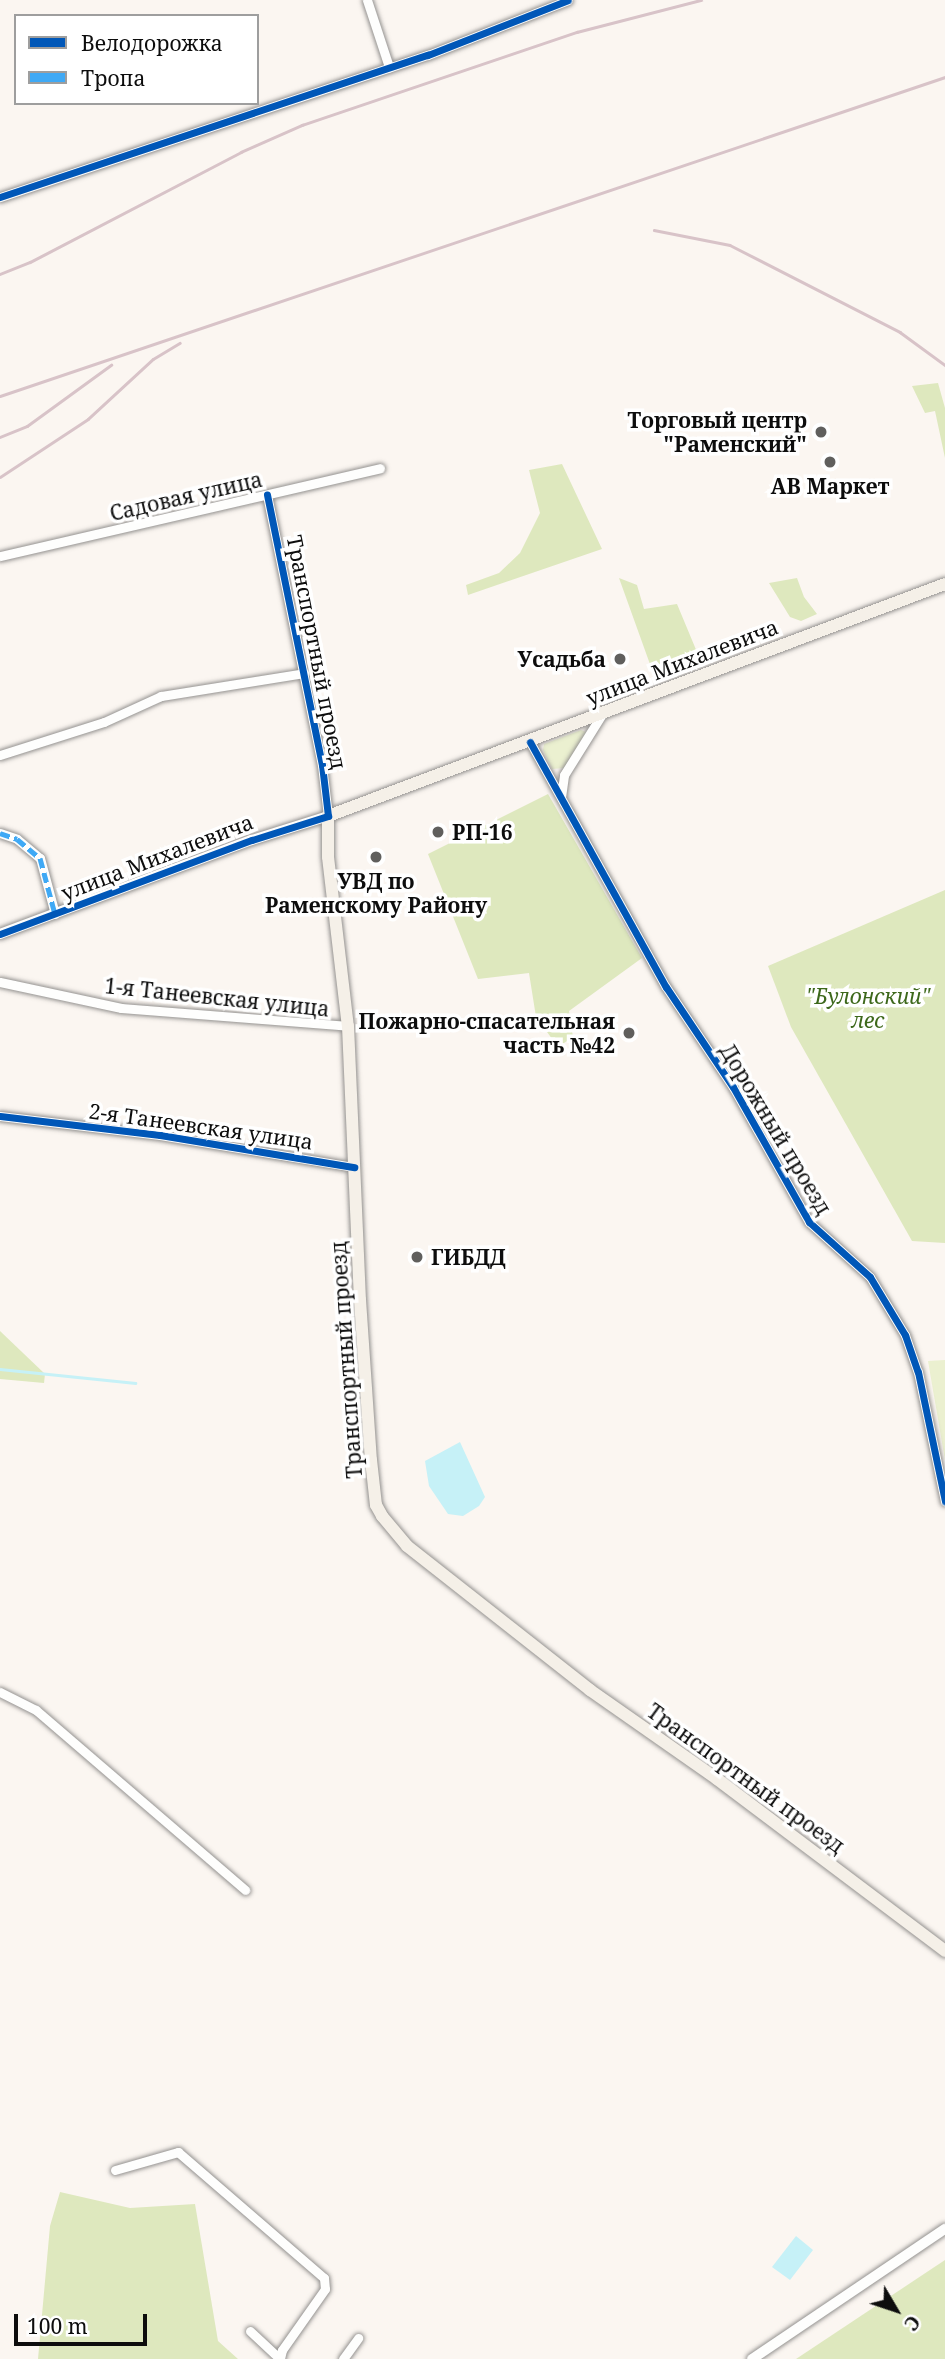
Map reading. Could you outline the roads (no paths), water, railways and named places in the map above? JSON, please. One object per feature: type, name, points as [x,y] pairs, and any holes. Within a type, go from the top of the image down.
[{"type":"main road","name":"улица Михалевича","points":[[328,817],[945,584]]},
{"type":"main road","name":"Транспортный проезд","points":[[328,817],[328,857],[348,1026],[371,1460],[376,1505],[390,1529],[407,1546],[590,1690],[718,1779],[945,1951]]},
{"type":"street","points":[[367,0],[389,67]]},
{"type":"street","points":[[0,197],[389,67],[568,0]]},
{"type":"street","name":"Садовая улица","points":[[0,556],[380,468]]},
{"type":"street","name":"Транспортный проезд","points":[[267,495],[329,804],[328,817]]},
{"type":"street","points":[[0,755],[104,722],[161,696],[304,673]]},
{"type":"street","points":[[565,808],[561,784],[604,711]]},
{"type":"street","name":"Дорожный проезд","points":[[530,742],[666,987],[733,1087],[809,1222],[870,1277],[905,1335],[918,1372],[945,1500]]},
{"type":"street","name":"улица Михалевича","points":[[0,934],[262,836],[328,817]]},
{"type":"street","points":[[0,834],[17,839],[40,859],[55,914]]},
{"type":"street","name":"1-я Танеевская улица","points":[[0,982],[121,1008],[348,1026]]},
{"type":"street","name":"2-я Танеевская улица","points":[[0,1116],[160,1135],[354,1167]]},
{"type":"street","points":[[0,1692],[36,1710],[244,1890]]},
{"type":"street","points":[[116,2171],[178,2152],[324,2278],[325,2289],[282,2350],[280,2359]]},
{"type":"street","points":[[752,2359],[945,2229]]},
{"type":"street","points":[[250,2331],[280,2359]]},
{"type":"street","points":[[343,2359],[358,2339]]},
{"type":"water","points":[[460,1442],[485,1497],[479,1506],[463,1516],[448,1514],[429,1486],[425,1461]]},
{"type":"water","points":[[796,2236],[813,2250],[790,2280],[772,2267]]},
{"type":"waterway","points":[[0,1369],[135,1383]]},
{"type":"railway","points":[[0,274],[30,262],[241,152],[302,125],[577,32],[701,0]]},
{"type":"railway","points":[[0,396],[945,77]]},
{"type":"railway","points":[[654,230],[730,245],[900,332],[945,365]]},
{"type":"railway","points":[[0,477],[88,419],[153,359],[180,343]]},
{"type":"railway","points":[[0,437],[27,426],[111,365]]},
{"type":"place","name":"Торговый центр \"Раменский\"","points":[[821,432]]},
{"type":"place","name":"АВ Маркет","points":[[830,462]]},
{"type":"place","name":"Усадьба","points":[[620,659]]},
{"type":"place","name":"РП-16","points":[[438,832]]},
{"type":"place","name":"УВД по Раменскому Району","points":[[376,857]]},
{"type":"place","name":"Пожарно-спасательная часть №42","points":[[629,1033]]},
{"type":"place","name":"ГИБДД","points":[[417,1257]]},
{"type":"park label","name":"\"Булонский\" лес","points":[[868,1008]]}]
